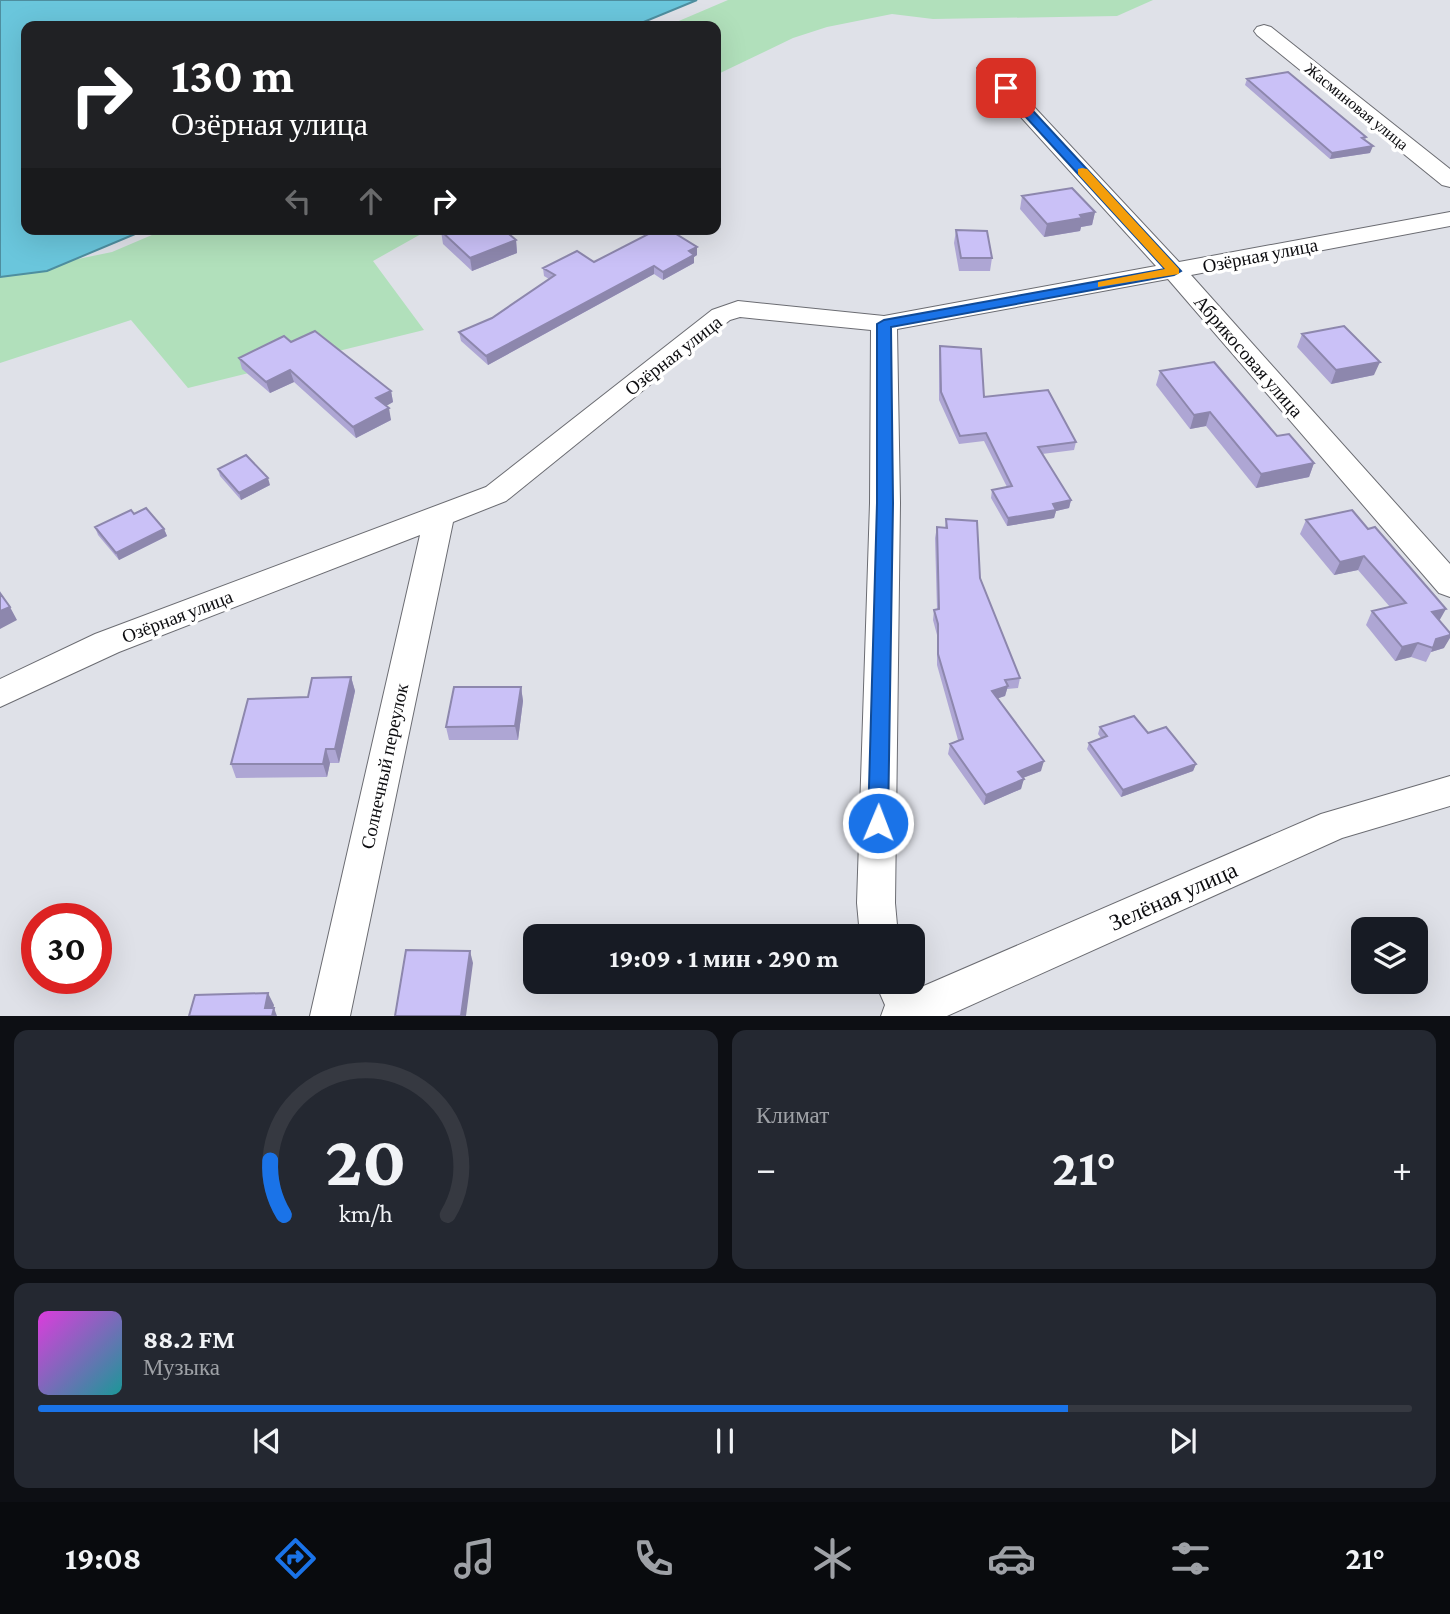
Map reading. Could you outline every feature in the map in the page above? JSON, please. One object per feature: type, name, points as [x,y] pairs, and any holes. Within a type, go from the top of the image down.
[{"type":"street","name":"Жасминовая улица","points":[[1264,31],[1450,180]]},
{"type":"street","name":"Абрикосовая улица","points":[[987,68],[1174,271],[1450,585]]},
{"type":"street","name":"Озёрная улица","points":[[0,694],[107,643],[496,494],[721,316],[738,309],[884,324],[1450,219]]},
{"type":"street","points":[[878,924],[876,903],[885,503],[884,324]]},
{"type":"street","name":"Солнечный переулок","points":[[330,1016],[439,516]]},
{"type":"street","name":"Зелёная улица","points":[[902,1003],[1334,825],[1450,791]]},
{"type":"green space","points":[[728,0],[1153,0],[1117,16],[933,19],[892,14],[827,27],[793,38],[721,73],[721,21],[679,21]]},
{"type":"green space","points":[[152,235],[419,235],[373,261],[424,330],[188,388],[131,320],[0,363],[0,275],[112,252]]},
{"type":"water","points":[[0,0],[697,0],[646,21],[21,21],[21,235],[133,235],[47,271],[0,277]]},
{"type":"building","points":[[1288,72],[1366,137],[1362,138],[1373,146],[1332,153],[1247,79]]},
{"type":"building","points":[[1072,188],[1095,212],[1080,215],[1082,218],[1047,224],[1022,196]]},
{"type":"building","points":[[956,230],[987,231],[992,258],[961,258]]},
{"type":"building","points":[[445,235],[510,235],[516,240],[470,258]]},
{"type":"building","points":[[646,235],[678,235],[697,247],[689,251],[694,255],[663,272],[654,266],[486,356],[459,332],[492,318],[555,275],[543,268],[577,251],[594,262]]},
{"type":"building","points":[[1344,326],[1380,362],[1336,370],[1302,334]]},
{"type":"building","points":[[315,331],[391,391],[376,398],[389,408],[353,427],[290,370],[266,382],[239,358],[284,336],[291,342]]},
{"type":"building","points":[[940,346],[981,349],[984,397],[1048,390],[1076,442],[1038,447],[1071,500],[1053,504],[1056,510],[1008,518],[992,490],[1012,486],[986,433],[960,436],[941,392]]},
{"type":"building","points":[[1214,362],[1277,436],[1289,434],[1314,463],[1261,474],[1210,412],[1194,415],[1160,371]]},
{"type":"building","points":[[246,455],[268,478],[239,493],[218,469]]},
{"type":"building","points":[[146,508],[164,529],[116,553],[95,527],[131,510],[134,514]]},
{"type":"building","points":[[1352,510],[1368,529],[1375,527],[1446,609],[1432,612],[1450,633],[1436,639],[1433,648],[1418,643],[1402,647],[1372,611],[1406,603],[1364,556],[1340,562],[1306,520]]},
{"type":"building","points":[[946,519],[977,521],[980,578],[1020,678],[1005,680],[1008,686],[992,691],[1044,761],[1018,772],[1024,779],[986,795],[950,744],[963,739],[938,654],[938,624],[934,610],[939,609],[937,527],[947,528]]},
{"type":"building","points":[[0,593],[10,607],[0,611]]},
{"type":"building","points":[[351,677],[335,749],[326,749],[323,764],[231,764],[248,699],[308,697],[312,678]]},
{"type":"building","points":[[454,687],[521,687],[515,726],[446,727]]},
{"type":"building","points":[[1134,716],[1148,733],[1166,727],[1196,764],[1123,790],[1089,743],[1107,736],[1100,727]]},
{"type":"building","points":[[406,950],[470,951],[461,1016],[395,1016]]},
{"type":"building","points":[[268,993],[265,1008],[274,1008],[272,1016],[189,1016],[195,995]]},
{"type":"slow traffic","points":[[1082,171],[1174,271],[1103,284]]},
{"type":"route","points":[[878,823],[885,503],[884,324],[1174,271],[1006,88]]}]
